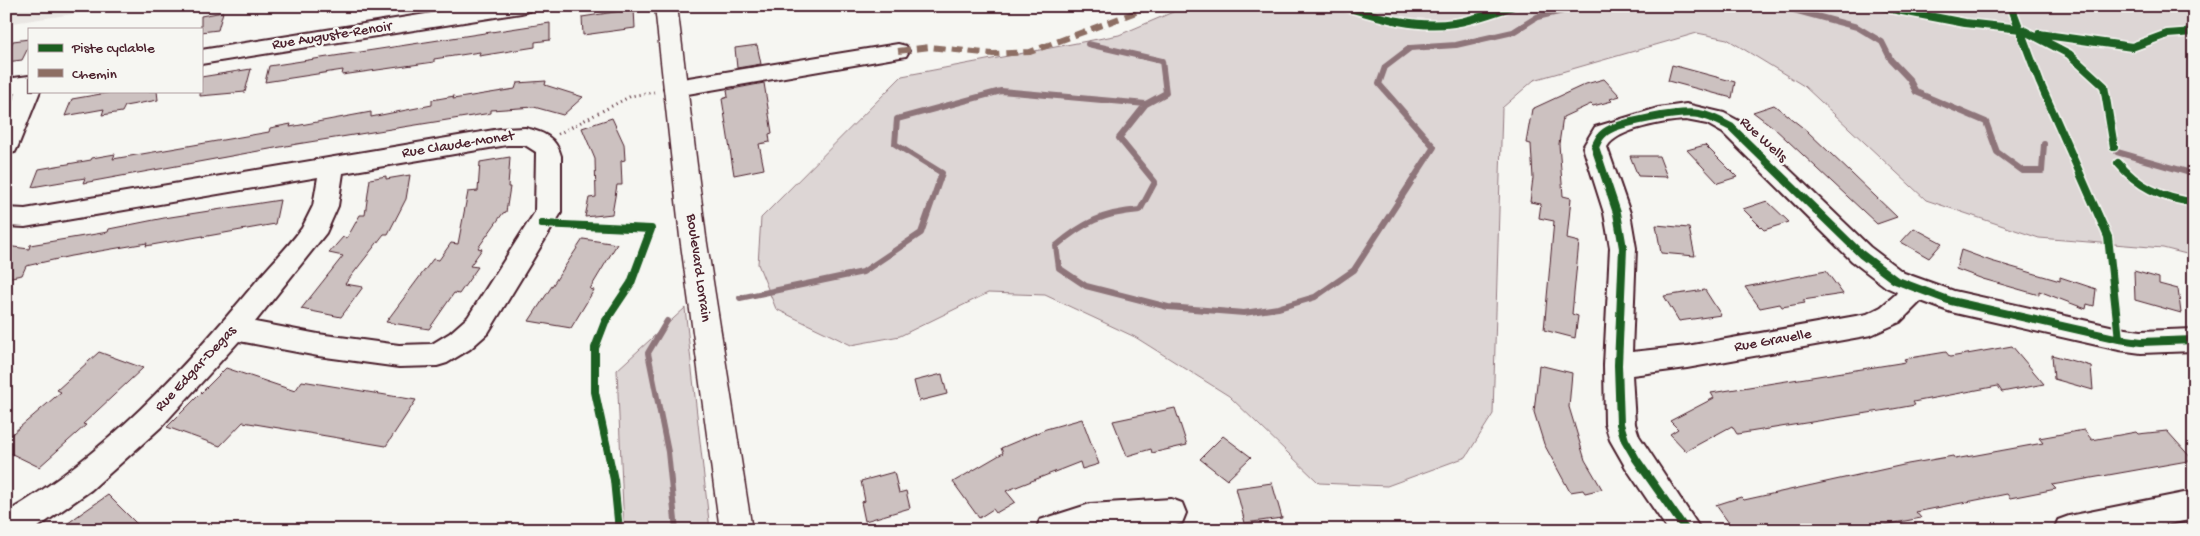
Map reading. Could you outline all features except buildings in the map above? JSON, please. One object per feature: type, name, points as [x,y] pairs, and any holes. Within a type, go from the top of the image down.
[{"type":"main road","name":"Boulevard Lorrain","points":[[665,8],[693,237],[736,530]]},
{"type":"street","name":"Rue Auguste-Renoir","points":[[202,56],[521,6]]},
{"type":"street","points":[[676,88],[898,51]]},
{"type":"street","points":[[6,87],[28,84]]},
{"type":"street","points":[[6,146],[29,92]]},
{"type":"street","name":"Rue Wells","points":[[1686,530],[1625,440],[1618,408],[1623,248],[1621,232],[1595,147],[1598,139],[1608,131],[1678,112],[1699,112],[1711,115],[1731,127],[1878,268],[1914,289],[1951,301],[2119,339],[2141,342],[2194,340]]},
{"type":"street","name":"Rue Claude-Monet","points":[[6,217],[25,218],[500,137],[524,136],[542,142]]},
{"type":"street","points":[[234,329],[318,345],[399,356],[437,355],[460,341],[478,326],[548,213],[549,156],[547,148],[542,142]]},
{"type":"street","name":"Rue Edgar-Degas","points":[[6,530],[23,521],[100,465],[157,411],[234,329],[314,230],[326,203],[331,166]]},
{"type":"street","name":"Rue Gravelle","points":[[1618,366],[1687,357],[1871,324],[1890,316],[1904,305],[1914,289]]},
{"type":"street","points":[[2069,530],[2194,505]]},
{"type":"street","points":[[1051,530],[1090,518],[1172,513]]},
{"type":"path","points":[[542,142],[630,96],[676,88]]},
{"type":"shaded area","points":[[6,6],[127,6],[6,24]]},
{"type":"shaded area","points":[[1187,6],[2194,6],[2194,256],[2163,248],[2039,238],[1926,200],[1804,86],[1727,39],[1697,33],[1534,80],[1502,108],[1493,414],[1466,457],[1387,486],[1319,483],[1229,396],[1135,337],[1045,295],[988,293],[900,336],[851,345],[776,309],[758,264],[761,218],[902,76],[1119,35]]},
{"type":"shaded area","points":[[685,308],[710,530],[624,530],[617,370]]},
{"type":"waterway","points":[[1082,10],[1084,6]]},
{"type":"waterway","points":[[1146,104],[1119,138],[1155,182],[1140,210],[1127,211],[1095,220],[1056,246],[1059,268],[1086,286],[1168,307],[1244,313],[1278,308],[1315,297],[1354,270],[1434,147],[1379,84],[1385,67],[1410,48],[1456,45],[1513,32],[1537,17],[1584,6]]},
{"type":"waterway","points":[[1779,6],[1857,27],[1882,42],[1891,60],[1909,79],[1916,92],[1986,122],[1997,152],[2023,171],[2042,171],[2044,144]]},
{"type":"waterway","points":[[1088,44],[1162,61],[1166,93],[1146,104]]},
{"type":"waterway","points":[[740,298],[863,272],[921,233],[942,173],[895,144],[897,119],[1001,91],[1146,104]]},
{"type":"waterway","points":[[2117,152],[2194,174]]},
{"type":"waterway","points":[[667,321],[648,353],[668,452],[676,530]]},
{"type":"marked path","points":[[898,51],[929,47],[993,54],[1030,52],[1152,6]]},
{"type":"cycle path","points":[[1343,6],[1407,23],[1433,25],[1463,21],[1514,6]]},
{"type":"cycle path","points":[[1876,6],[1965,23],[2021,29],[2069,54],[2104,86],[2114,147]]},
{"type":"cycle path","points":[[2011,6],[2040,83],[2108,237],[2119,339]]},
{"type":"cycle path","points":[[2039,34],[2132,47],[2167,34],[2194,32]]},
{"type":"cycle path","points":[[1686,530],[1636,459],[1625,440],[1620,424],[1618,365],[1623,248],[1617,213],[1595,147],[1603,133],[1613,129],[1658,116],[1686,112],[1701,114],[1731,127],[1861,254],[1895,280],[1951,301],[2119,339],[2141,342],[2194,340]]},
{"type":"cycle path","points":[[2118,163],[2133,179],[2151,191],[2172,199],[2194,202]]},
{"type":"cycle path","points":[[542,224],[651,229],[631,283],[605,322],[595,348],[595,392],[614,480],[619,530]]}]
